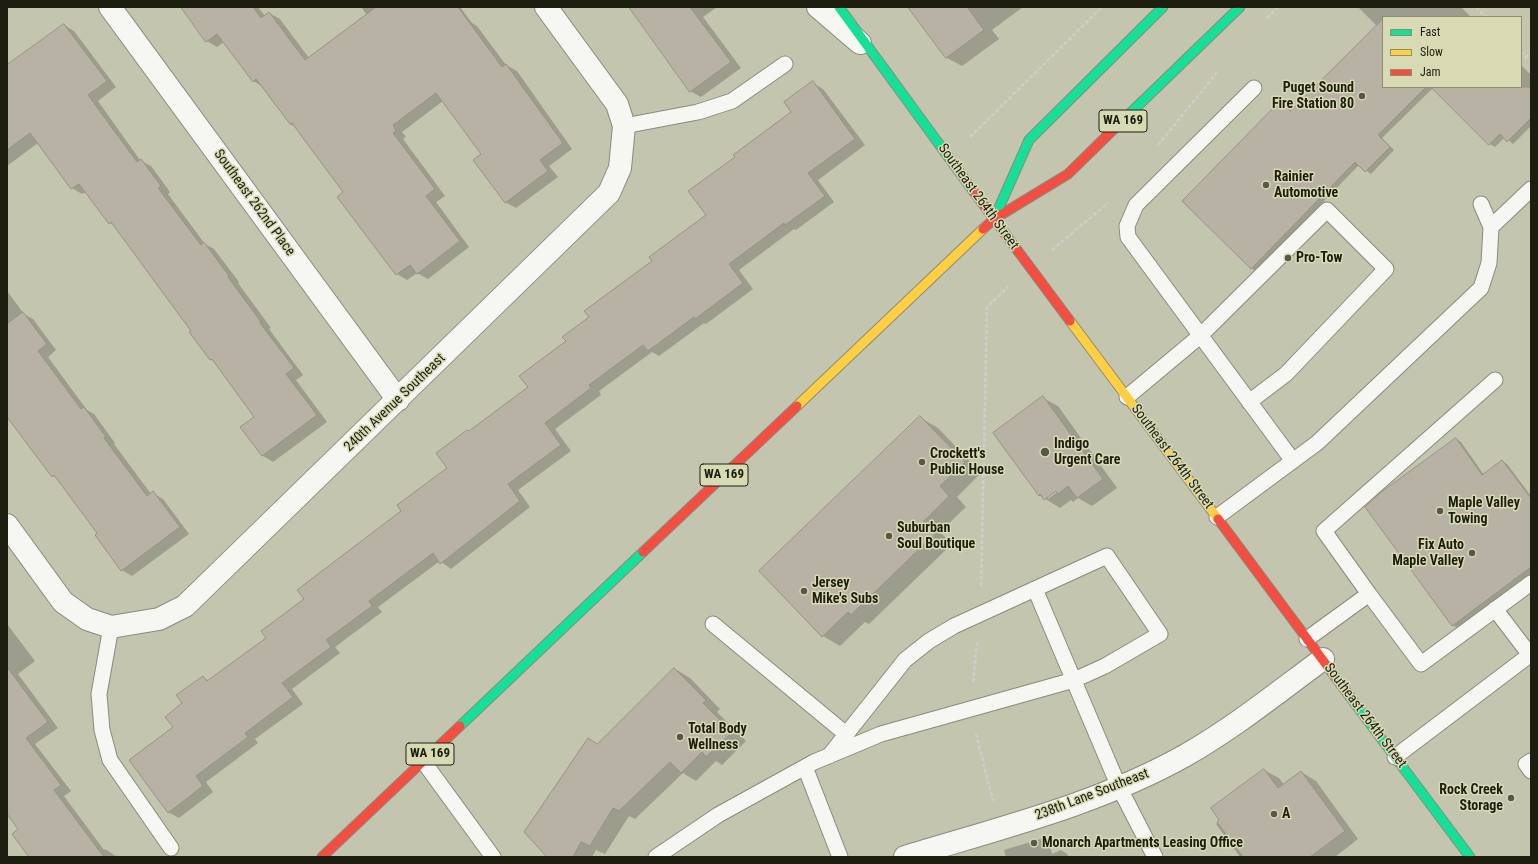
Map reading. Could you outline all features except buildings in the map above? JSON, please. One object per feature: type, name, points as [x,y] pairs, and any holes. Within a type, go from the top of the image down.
[{"type":"main road","name":"Southeast 264th Street","points":[[839,7],[994,219],[1470,857]]},
{"type":"main road","name":"WA 169","points":[[994,219],[1029,140],[1163,7]]},
{"type":"main road","name":"WA 169","points":[[322,857],[994,219],[1068,174],[1240,7]]},
{"type":"street","name":"Southeast 262nd Place","points":[[110,7],[398,400]]},
{"type":"street","points":[[546,7],[617,104],[624,126]]},
{"type":"street","name":"Southeast 264th Street","points":[[818,7],[875,55]]},
{"type":"street","name":"240th Avenue Southeast","points":[[111,627],[159,619],[185,606],[610,193],[620,168],[624,126]]},
{"type":"street","points":[[7,526],[63,602],[87,620],[111,627]]},
{"type":"street","name":"238th Lane Southeast","points":[[905,857],[1065,808],[1119,787],[1186,755],[1228,729],[1323,659]]},
{"type":"lane","points":[[624,126],[698,112],[732,101],[785,64]]},
{"type":"lane","points":[[1254,88],[1136,205],[1127,226],[1128,237],[1293,461]]},
{"type":"lane","points":[[1491,227],[1531,189]]},
{"type":"lane","points":[[1217,517],[1316,443],[1481,288],[1489,263],[1491,227],[1481,204]]},
{"type":"lane","points":[[1127,397],[1200,336],[1327,210],[1386,269],[1286,374],[1249,402]]},
{"type":"lane","points":[[1495,380],[1324,531],[1421,664],[1531,583]]},
{"type":"lane","points":[[656,857],[718,815],[805,767],[829,756],[881,734],[1074,680],[1105,666],[1160,634],[1107,556],[954,626],[929,641],[906,660],[829,756]]},
{"type":"lane","points":[[1035,589],[1119,787],[1155,857]]},
{"type":"lane","points":[[1307,639],[1369,594]]},
{"type":"lane","points":[[1395,757],[1530,655],[1495,609]]},
{"type":"lane","points":[[713,624],[846,734]]},
{"type":"lane","points":[[111,627],[99,694],[102,730],[110,760],[171,848]]},
{"type":"lane","points":[[1531,761],[1526,764],[1531,771]]},
{"type":"lane","points":[[423,762],[493,857]]},
{"type":"lane","points":[[805,767],[840,857]]},
{"type":"path","points":[[949,157],[1102,7]]},
{"type":"path","points":[[1262,23],[1278,7]]},
{"type":"path","points":[[1476,7],[1485,16]]},
{"type":"path","points":[[1522,53],[1526,57],[1531,52]]},
{"type":"path","points":[[1155,148],[1220,69]]},
{"type":"path","points":[[1000,827],[970,709],[980,614],[987,307],[1031,267],[1110,202]]},
{"type":"traffic: fast","points":[[839,7],[974,192]]},
{"type":"traffic: fast","points":[[994,219],[1029,140],[1163,7]]},
{"type":"traffic: fast","points":[[1119,124],[1240,7]]},
{"type":"traffic: fast","points":[[460,726],[643,552]]},
{"type":"traffic: fast","points":[[1348,694],[1470,857]]},
{"type":"traffic: slow","points":[[797,406],[983,229]]},
{"type":"traffic: slow","points":[[1070,321],[1218,519]]},
{"type":"traffic: jam","points":[[983,229],[994,219],[1068,174],[1119,124]]},
{"type":"traffic: jam","points":[[974,192],[1070,321]]},
{"type":"traffic: jam","points":[[643,552],[797,406]]},
{"type":"traffic: jam","points":[[1218,519],[1348,694]]},
{"type":"traffic: jam","points":[[322,857],[460,726]]},
{"type":"place","name":"Puget Sound Fire Station 80","points":[[1362,96]]},
{"type":"place","name":"Rainier Automotive","points":[[1266,185]]},
{"type":"place","name":"Pro-Tow","points":[[1288,258]]},
{"type":"place","name":"Indigo Urgent Care","points":[[1045,452]]},
{"type":"place","name":"Crockett's Public House","points":[[922,462]]},
{"type":"place","name":"Maple Valley Towing","points":[[1440,511]]},
{"type":"place","name":"Suburban Soul Boutique","points":[[889,536]]},
{"type":"place","name":"Fix Auto Maple Valley","points":[[1472,553]]},
{"type":"place","name":"Jersey Mike's Subs","points":[[804,591]]},
{"type":"place","name":"Total Body Wellness","points":[[680,737]]},
{"type":"place","name":"Rock Creek Storage","points":[[1511,798]]},
{"type":"place","name":"A","points":[[1274,814]]},
{"type":"place","name":"Monarch Apartments Leasing Office","points":[[1034,843]]}]
